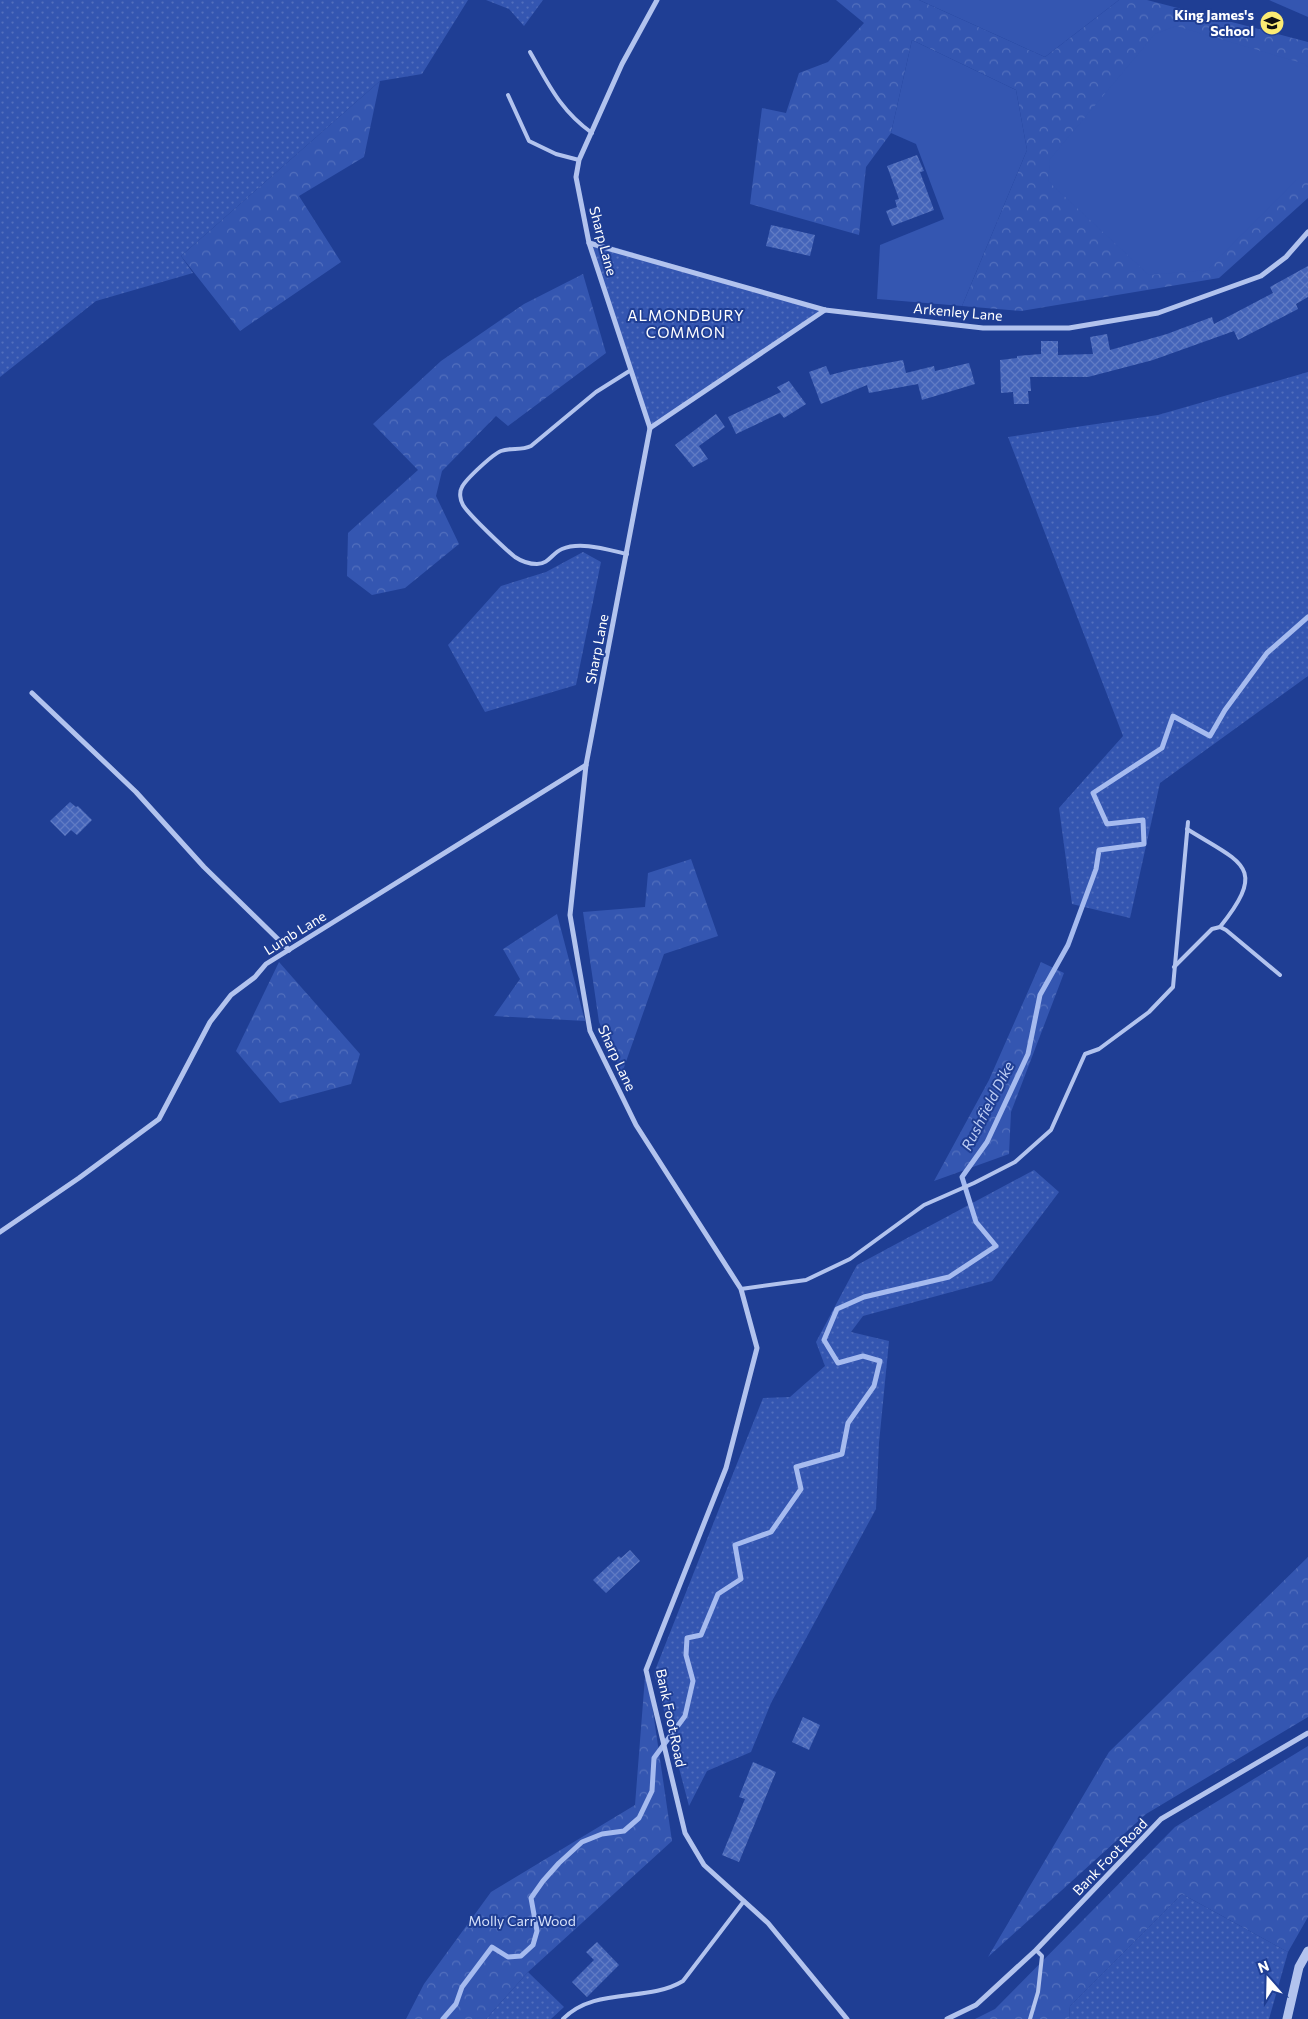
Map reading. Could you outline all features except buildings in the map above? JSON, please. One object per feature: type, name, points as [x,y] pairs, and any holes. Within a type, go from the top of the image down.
[{"type":"street","name":"Sharp Lane","points":[[657,0],[622,64],[579,160],[576,176],[589,243],[650,428],[586,765],[570,915],[590,1031],[636,1125],[741,1289]]},
{"type":"street","name":"Arkenley Lane","points":[[589,243],[825,310],[983,328],[1068,328],[1158,313],[1261,276],[1286,257],[1308,232]]},
{"type":"street","points":[[650,428],[825,310]]},
{"type":"street","points":[[32,693],[136,792],[204,867],[289,950]]},
{"type":"street","name":"Lumb Lane","points":[[0,1232],[79,1178],[159,1119],[210,1022],[231,995],[255,976],[266,964],[586,765]]},
{"type":"street","name":"Bank Foot Road","points":[[741,1289],[757,1348],[726,1468],[646,1670],[685,1833],[704,1865],[768,1923],[848,2019]]},
{"type":"street","name":"Bank Foot Road","points":[[946,2019],[976,2005],[1036,1950],[1161,1819],[1308,1733]]},
{"type":"street","points":[[1287,2019],[1299,1967],[1308,1951]]},
{"type":"lane","points":[[530,52],[563,108],[576,122],[592,133]]},
{"type":"lane","points":[[508,95],[529,140],[556,154],[579,160]]},
{"type":"lane","points":[[627,554],[598,548],[574,546],[563,548],[545,562],[538,564],[527,562],[516,557],[483,526],[464,507],[460,498],[462,487],[500,451],[524,449],[531,446],[596,392],[631,370]]},
{"type":"lane","points":[[741,1289],[806,1280],[850,1260],[924,1206],[974,1184],[1015,1162],[1051,1130],[1085,1054],[1099,1049],[1149,1012],[1174,987],[1174,967],[1188,822]]},
{"type":"lane","points":[[1174,967],[1212,929],[1220,927],[1243,895],[1247,878],[1243,869],[1229,855],[1187,829]]},
{"type":"lane","points":[[1220,927],[1280,975]]},
{"type":"lane","points":[[563,2019],[584,2003],[671,1988],[683,1981],[744,1901]]},
{"type":"lane","points":[[1030,2019],[1038,1992],[1042,1956],[1036,1950]]},
{"type":"green space","points":[[0,0],[468,0],[422,74],[380,81],[181,256],[193,273],[96,301],[0,377]]},
{"type":"green space","points":[[486,0],[543,0],[524,26],[509,9]]},
{"type":"green space","points":[[836,0],[919,0],[1045,57],[1119,0],[1147,0],[1308,42],[1308,198],[1219,278],[1021,311],[962,306],[1027,150],[1016,90],[912,40],[891,133],[866,167],[859,235],[750,204],[762,108],[786,113],[799,73],[828,62],[864,23]]},
{"type":"green space","points":[[919,0],[1119,0],[1045,57]]},
{"type":"green space","points":[[1269,0],[1308,0],[1308,17]]},
{"type":"green space","points":[[1176,26],[1305,64],[1308,68],[1308,168],[1207,270],[1149,275],[1048,181],[1050,159],[1155,34]]},
{"type":"green space","points":[[912,40],[1016,90],[1027,150],[962,306],[877,299],[880,245],[944,219],[916,144],[891,133]]},
{"type":"green space","points":[[380,81],[364,157],[299,196],[341,262],[240,331],[181,256]]},
{"type":"green space","name":"ALMONDBURY COMMON","points":[[590,240],[825,309],[651,426]]},
{"type":"green space","points":[[583,274],[606,353],[508,426],[496,416],[442,471],[436,496],[459,544],[405,588],[372,595],[347,576],[348,533],[418,470],[373,424],[441,361],[524,304]]},
{"type":"green space","points":[[1308,372],[1308,676],[1160,783],[1130,918],[1072,904],[1059,808],[1123,736],[1008,437],[1158,415]]},
{"type":"green space","points":[[583,552],[601,562],[576,685],[485,712],[448,645],[501,586],[546,572]]},
{"type":"green space","points":[[691,859],[718,936],[664,954],[622,1073],[599,1022],[583,912],[645,907],[648,873]]},
{"type":"green space","points":[[557,914],[585,1021],[494,1016],[520,979],[503,949]]},
{"type":"green space","points":[[279,962],[360,1054],[351,1084],[280,1103],[236,1051]]},
{"type":"green space","points":[[1041,962],[1064,973],[1011,1112],[1009,1154],[934,1181],[989,1080]]},
{"type":"green space","points":[[1034,1170],[1059,1192],[992,1281],[863,1316],[851,1332],[889,1341],[879,1443],[876,1509],[771,1703],[751,1752],[707,1771],[689,1806],[654,1673],[763,1398],[790,1397],[825,1366],[816,1342],[857,1265]]},
{"type":"green space","points":[[1308,1557],[1308,1717],[1146,1814],[988,1957],[1109,1752]]},
{"type":"green space","name":"Molly Carr Wood","points":[[646,1664],[672,1841],[528,1972],[486,2019],[406,2019],[424,1984],[491,1892],[635,1805]]},
{"type":"green space","points":[[1308,1746],[1308,1917],[1288,1952],[1182,1894],[1070,2006],[1069,2019],[975,2019],[995,2009],[1175,1827]]},
{"type":"green space","points":[[1182,1894],[1288,1952],[1269,2019],[1069,2019],[1070,2006]]},
{"type":"green space","points":[[528,1972],[564,2007],[551,2019],[486,2019]]},
{"type":"waterway","name":"Rushfield Dike","points":[[443,2019],[456,2004],[462,1987],[492,1947],[508,1957],[521,1956],[533,1945],[537,1931],[531,1898],[559,1863],[582,1842],[602,1834],[624,1831],[639,1818],[652,1791],[654,1758],[685,1716],[693,1681],[686,1655],[687,1638],[701,1635],[718,1594],[741,1579],[735,1545],[771,1532],[801,1489],[796,1467],[842,1454],[848,1423],[874,1386],[880,1361],[863,1356],[838,1363],[824,1340],[837,1309],[864,1297],[949,1277],[996,1246],[976,1222],[962,1177],[987,1142],[1028,1054],[1040,995],[1068,945],[1096,869],[1099,850],[1144,844],[1143,820],[1107,824],[1093,793],[1162,748],[1173,716],[1210,736],[1225,710],[1267,653],[1308,617]]},
{"type":"place","name":"King James's School","points":[[1272,23]]},
{"type":"district","name":"ALMONDBURY COMMON","points":[[686,324]]}]
